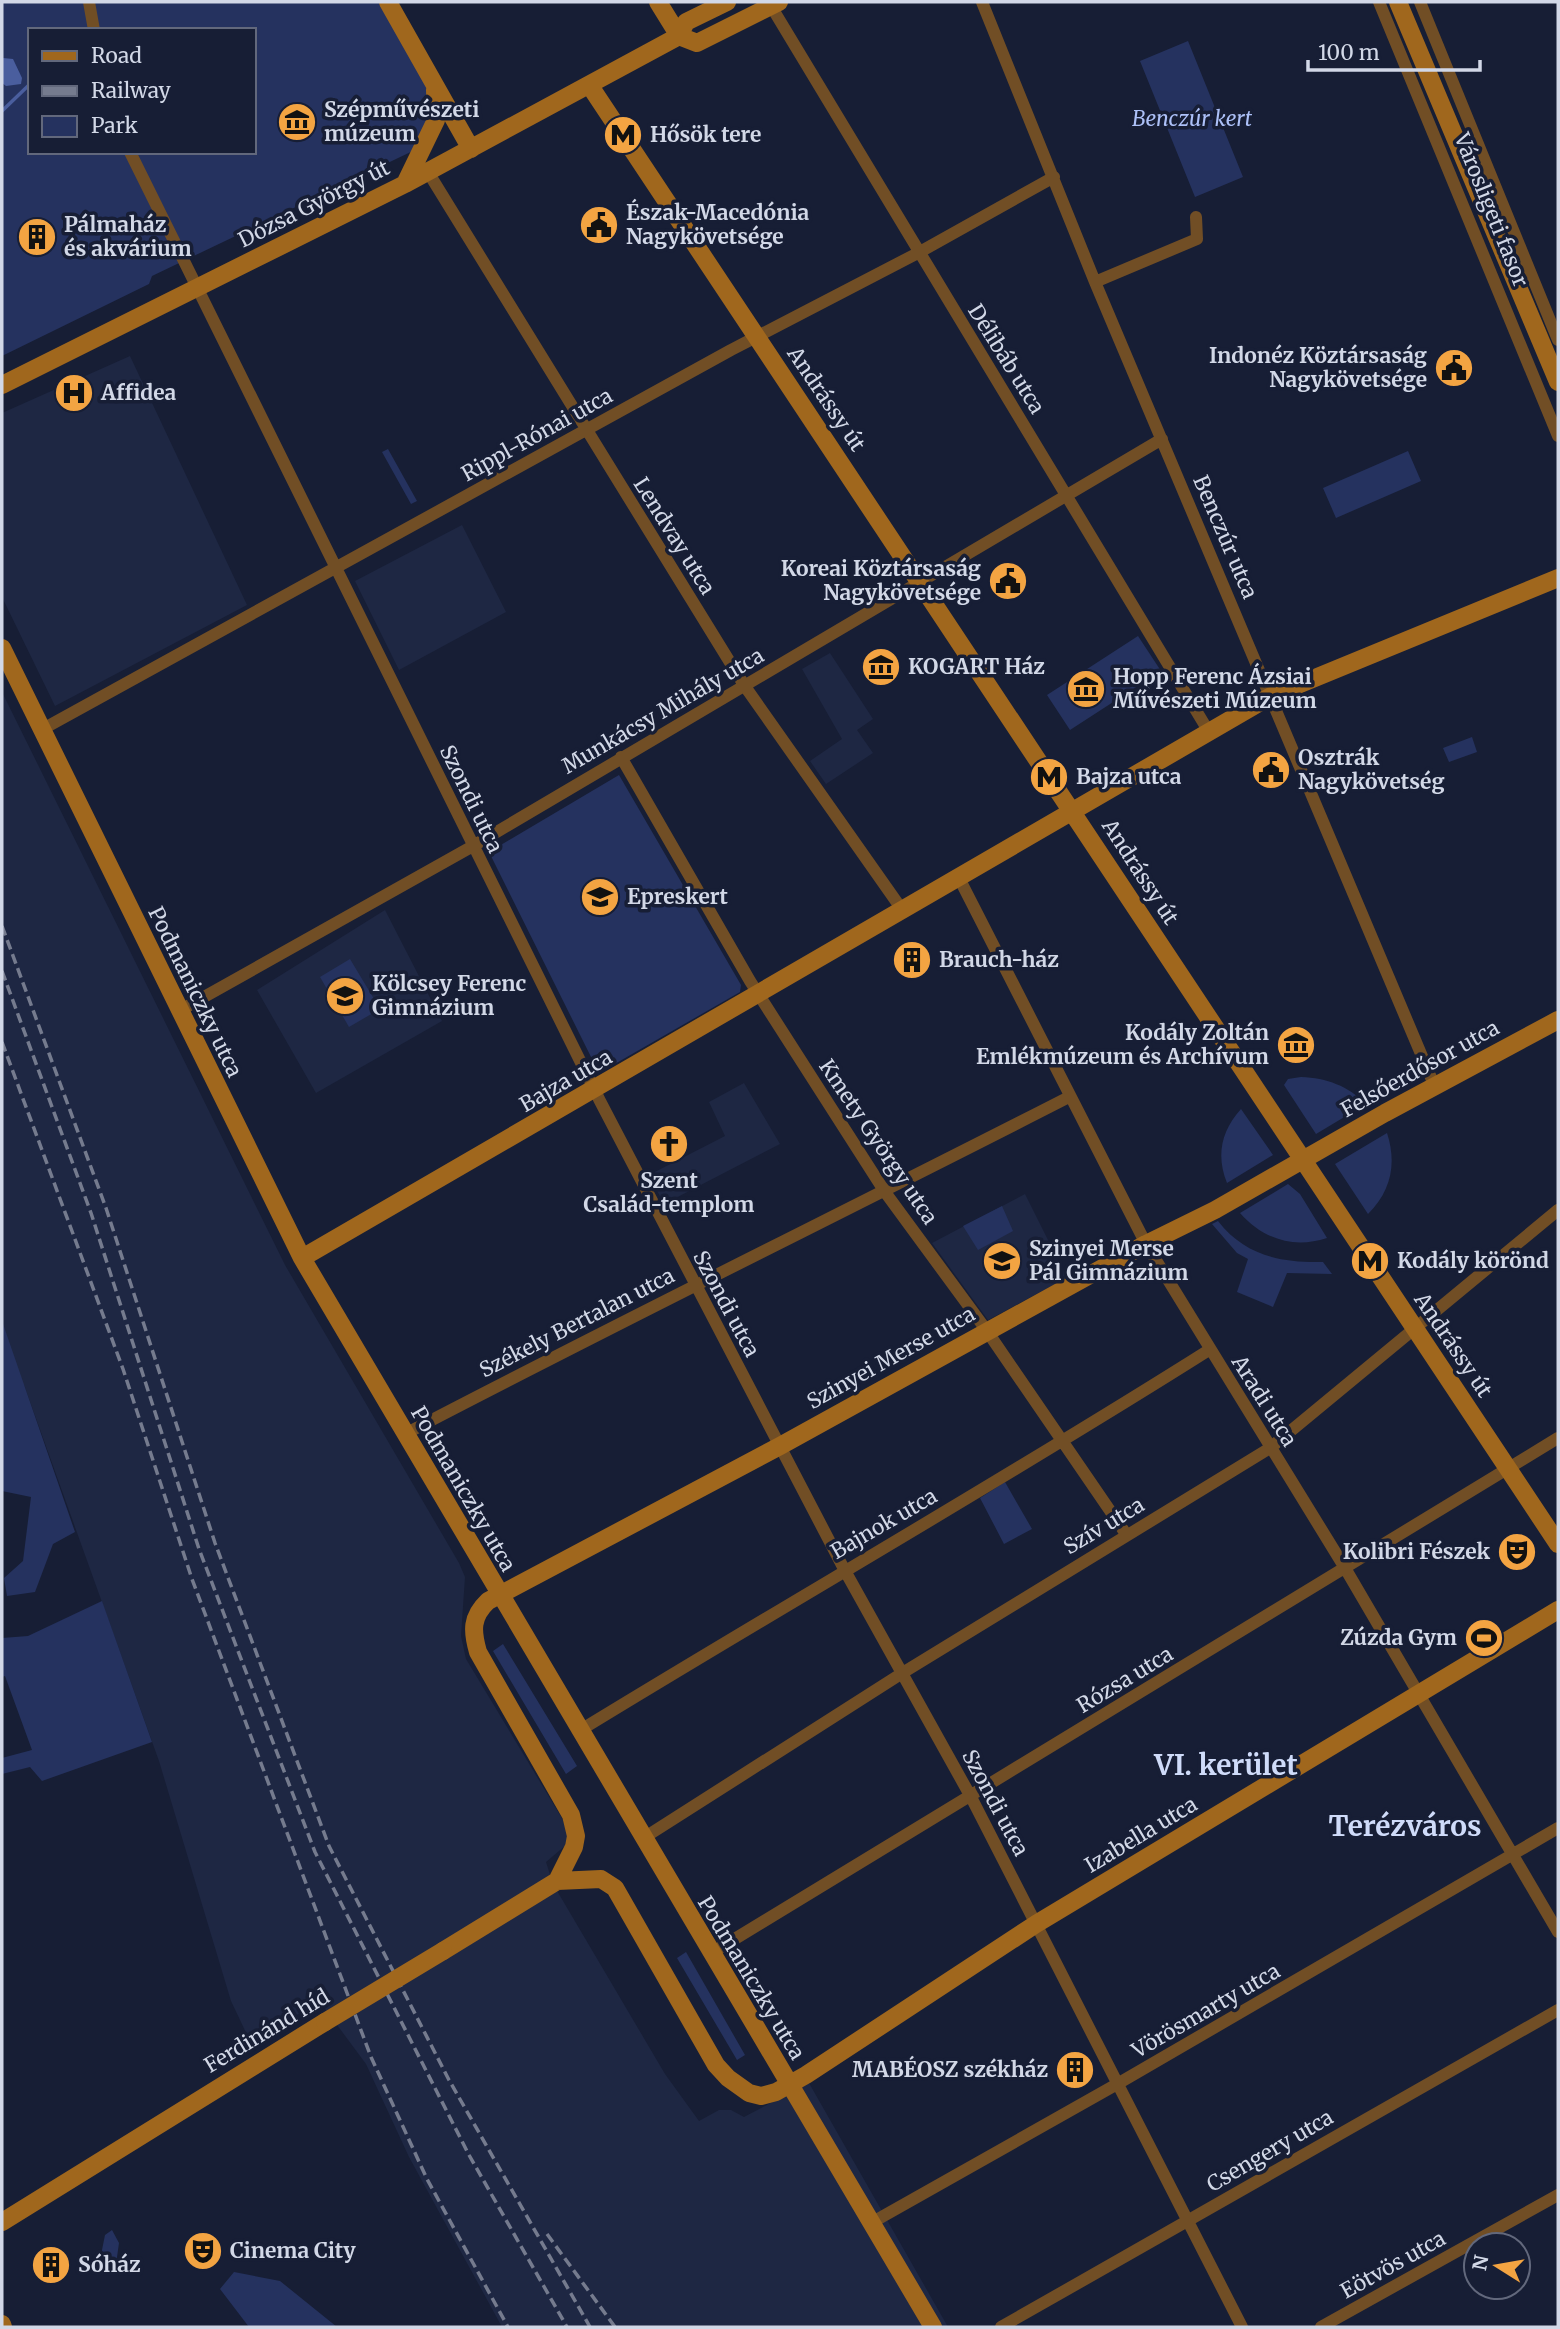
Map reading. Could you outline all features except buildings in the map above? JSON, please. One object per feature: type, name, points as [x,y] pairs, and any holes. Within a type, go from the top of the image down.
[{"type":"street","points":[[89,2],[94,28]]},
{"type":"street","points":[[388,2],[471,149]]},
{"type":"street","points":[[658,2],[679,36]]},
{"type":"street","name":"Dózsa György út","points":[[2,385],[428,172],[679,36],[686,22],[727,2]]},
{"type":"street","name":"Benczúr utca","points":[[982,2],[1095,282],[1435,1087]]},
{"type":"street","name":"Városligeti fasor","points":[[1379,2],[1558,436]]},
{"type":"street","name":"Városligeti fasor","points":[[1398,2],[1558,382]]},
{"type":"street","name":"Városligeti fasor","points":[[1420,2],[1558,340]]},
{"type":"street","name":"Dózsa György út","points":[[679,36],[696,43],[775,4]]},
{"type":"street","name":"Délibáb utca","points":[[775,4],[918,253],[1068,495],[1209,732]]},
{"type":"street","name":"Andrássy út","points":[[590,86],[1558,1544]]},
{"type":"street","points":[[405,184],[436,120],[435,87]]},
{"type":"street","name":"Szondi utca","points":[[131,154],[594,1091],[844,1569],[904,1672],[971,1797],[1242,2327]]},
{"type":"street","name":"Lendvay utca","points":[[428,172],[744,685],[904,911]]},
{"type":"street","name":"Rippl-Rónai utca","points":[[41,730],[731,350],[918,253],[1054,177]]},
{"type":"street","points":[[1095,282],[1197,239],[1196,216]]},
{"type":"street","name":"Munkácsy Mihály utca","points":[[179,1011],[473,846],[1162,439]]},
{"type":"street","name":"Bajza utca","points":[[302,1258],[760,995],[1271,696],[1558,578]]},
{"type":"street","name":"Podmaniczky utca","points":[[2,648],[302,1258],[642,1839],[933,2327]]},
{"type":"street","name":"Kmety György utca","points":[[621,757],[760,995],[884,1192],[987,1331],[1126,1534]]},
{"type":"street","name":"Aradi utca","points":[[959,878],[1146,1244],[1345,1568],[1558,1932]]},
{"type":"street","name":"Felsőerdősor utca","points":[[1303,1159],[1558,1020]]},
{"type":"street","name":"Székely Bertalan utca","points":[[405,1434],[693,1284],[884,1192],[1069,1097]]},
{"type":"street","name":"Szinyei Merse utca","points":[[499,1596],[780,1446],[1146,1244],[1215,1210],[1303,1159]]},
{"type":"street","name":"Szív utca","points":[[642,1839],[904,1672],[1270,1448],[1558,1210]]},
{"type":"street","name":"Bajnok utca","points":[[579,1731],[844,1569],[1062,1443],[1209,1350]]},
{"type":"street","name":"Rózsa utca","points":[[710,1954],[1558,1438]]},
{"type":"street","points":[[499,1596],[477,1611],[472,1633],[478,1652],[571,1815],[576,1836],[574,1847],[555,1882]]},
{"type":"street","name":"Izabella utca","points":[[788,2086],[1036,1924],[1420,1696],[1558,1610]]},
{"type":"street","name":"Vörösmarty utca","points":[[871,2223],[1119,2083],[1558,1828]]},
{"type":"street","name":"Ferdinánd híd","points":[[2,2222],[173,2114],[555,1882],[601,1878],[615,1888],[716,2065],[748,2093],[761,2096],[788,2086]]},
{"type":"street","name":"Csengery utca","points":[[1001,2327],[1558,2010]]},
{"type":"street","name":"Eötvös utca","points":[[1321,2327],[1558,2195]]},
{"type":"shaded area","points":[[3,58],[13,59],[22,78],[21,84],[6,86],[2,83]]},
{"type":"shaded area","points":[[130,356],[247,605],[55,706],[2,597],[2,413]]},
{"type":"shaded area","points":[[462,525],[506,612],[399,670],[355,581]]},
{"type":"shaded area","points":[[830,653],[873,719],[857,730],[873,753],[826,784],[810,761],[842,739],[802,669]]},
{"type":"shaded area","points":[[2,692],[285,1265],[459,1563],[465,1577],[461,1636],[466,1659],[563,1820],[568,1838],[566,1845],[546,1862],[553,1884],[665,2074],[699,2121],[719,2110],[731,2110],[744,2117],[809,2083],[948,2327],[502,2327],[409,2157],[366,2064],[320,2002],[250,2041],[231,2001],[159,1761],[24,1385],[2,1394]]},
{"type":"shaded area","name":"Kölcsey Ferenc Gimnázium","points":[[385,910],[442,1021],[316,1093],[257,990]]},
{"type":"shaded area","points":[[744,1083],[780,1144],[664,1204],[649,1175],[725,1136],[709,1102]]},
{"type":"shaded area","name":"Szinyei Merse Pál Gimnázium","points":[[1025,1194],[1067,1278],[988,1320],[932,1243]]},
{"type":"green space","points":[[2,2],[388,2],[435,87],[419,148],[152,276],[149,284],[2,356]]},
{"type":"green space","name":"Benczúr kert","points":[[1188,41],[1243,177],[1195,197],[1140,61]]},
{"type":"green space","points":[[388,449],[417,501],[411,504],[382,452]]},
{"type":"green space","points":[[1408,451],[1421,481],[1336,518],[1323,488]]},
{"type":"green space","points":[[1138,636],[1161,671],[1070,730],[1047,695]]},
{"type":"green space","points":[[1472,737],[1477,752],[1449,762],[1443,748]]},
{"type":"green space","name":"Epreskert","points":[[619,775],[741,985],[740,992],[599,1073],[489,852]]},
{"type":"green space","points":[[350,959],[380,1009],[349,1027],[320,977]]},
{"type":"green space","points":[[1301,1077],[1336,1084],[1352,1092],[1366,1104],[1316,1134],[1284,1085],[1288,1079]]},
{"type":"green space","points":[[1241,1109],[1273,1155],[1227,1183],[1222,1163],[1222,1144],[1229,1126]]},
{"type":"green space","points":[[1387,1133],[1391,1155],[1390,1176],[1382,1196],[1368,1214],[1335,1164]]},
{"type":"green space","points":[[1288,1184],[1300,1194],[1327,1238],[1302,1242],[1279,1239],[1259,1229],[1240,1213]]},
{"type":"green space","points":[[1002,1206],[1013,1231],[978,1250],[963,1226]]},
{"type":"green space","points":[[1218,1221],[1252,1250],[1279,1259],[1323,1262],[1332,1274],[1287,1273],[1273,1307],[1237,1292],[1248,1259],[1237,1253],[1212,1224]]},
{"type":"green space","points":[[2,1321],[75,1532],[53,1544],[35,1592],[7,1596],[4,1578],[23,1561],[31,1497],[2,1491]]},
{"type":"green space","points":[[1005,1482],[1032,1529],[1004,1544],[980,1498]]},
{"type":"green space","points":[[102,1601],[152,1742],[42,1781],[30,1767],[2,1774],[2,1758],[32,1750],[5,1676],[2,1677],[2,1638],[28,1636]]},
{"type":"green space","points":[[503,1644],[577,1766],[566,1774],[493,1651]]},
{"type":"green space","points":[[686,1952],[745,2055],[737,2060],[677,1958]]},
{"type":"green space","points":[[112,2230],[119,2243],[115,2271],[98,2270],[105,2235]]},
{"type":"green space","points":[[234,2272],[280,2281],[337,2327],[249,2327],[220,2289]]},
{"type":"waterway","points":[[2,111],[28,86]]},
{"type":"railway","points":[[2,926],[106,1208],[215,1543],[329,1846],[449,2080],[590,2327]]},
{"type":"railway","points":[[2,971],[91,1213],[199,1549],[315,1852],[469,2155],[567,2327]]},
{"type":"railway","points":[[2,1042],[123,1369],[192,1579],[371,2057],[427,2179],[508,2327]]},
{"type":"railway","points":[[547,2234],[615,2327]]},
{"type":"place","name":"Szépművészeti múzeum","points":[[297,122]]},
{"type":"place","name":"Hősök tere","points":[[623,135]]},
{"type":"place","name":"Észak-Macedónia Nagykövetsége","points":[[599,225]]},
{"type":"place","name":"Pálmaház és akvárium","points":[[37,237]]},
{"type":"place","name":"Indonéz Köztársaság Nagykövetsége","points":[[1454,368]]},
{"type":"place","name":"Affidea","points":[[74,393]]},
{"type":"place","name":"Koreai Köztársaság Nagykövetsége","points":[[1008,581]]},
{"type":"place","name":"KOGART Ház","points":[[881,667]]},
{"type":"place","name":"Hopp Ferenc Ázsiai Művészeti Múzeum","points":[[1086,689]]},
{"type":"place","name":"Osztrák Nagykövetség","points":[[1271,770]]},
{"type":"place","name":"Bajza utca","points":[[1049,777]]},
{"type":"place","name":"Epreskert","points":[[600,897]]},
{"type":"place","name":"Brauch-ház","points":[[912,960]]},
{"type":"place","name":"Kölcsey Ferenc Gimnázium","points":[[345,996]]},
{"type":"place","name":"Kodály Zoltán Emlékmúzeum és Archívum","points":[[1296,1045]]},
{"type":"place","name":"Szent Család-templom","points":[[669,1144]]},
{"type":"place","name":"Szinyei Merse Pál Gimnázium","points":[[1002,1261]]},
{"type":"place","name":"Kodály körönd","points":[[1370,1261]]},
{"type":"place","name":"Kolibri Fészek","points":[[1517,1552]]},
{"type":"place","name":"Zúzda Gym","points":[[1484,1638]]},
{"type":"place","name":"MABÉOSZ székház","points":[[1075,2070]]},
{"type":"place","name":"Cinema City","points":[[203,2251]]},
{"type":"place","name":"Sóház","points":[[51,2265]]},
{"type":"district","name":"VI. kerület","points":[[1226,1765]]},
{"type":"district","name":"Terézváros","points":[[1405,1826]]}]
